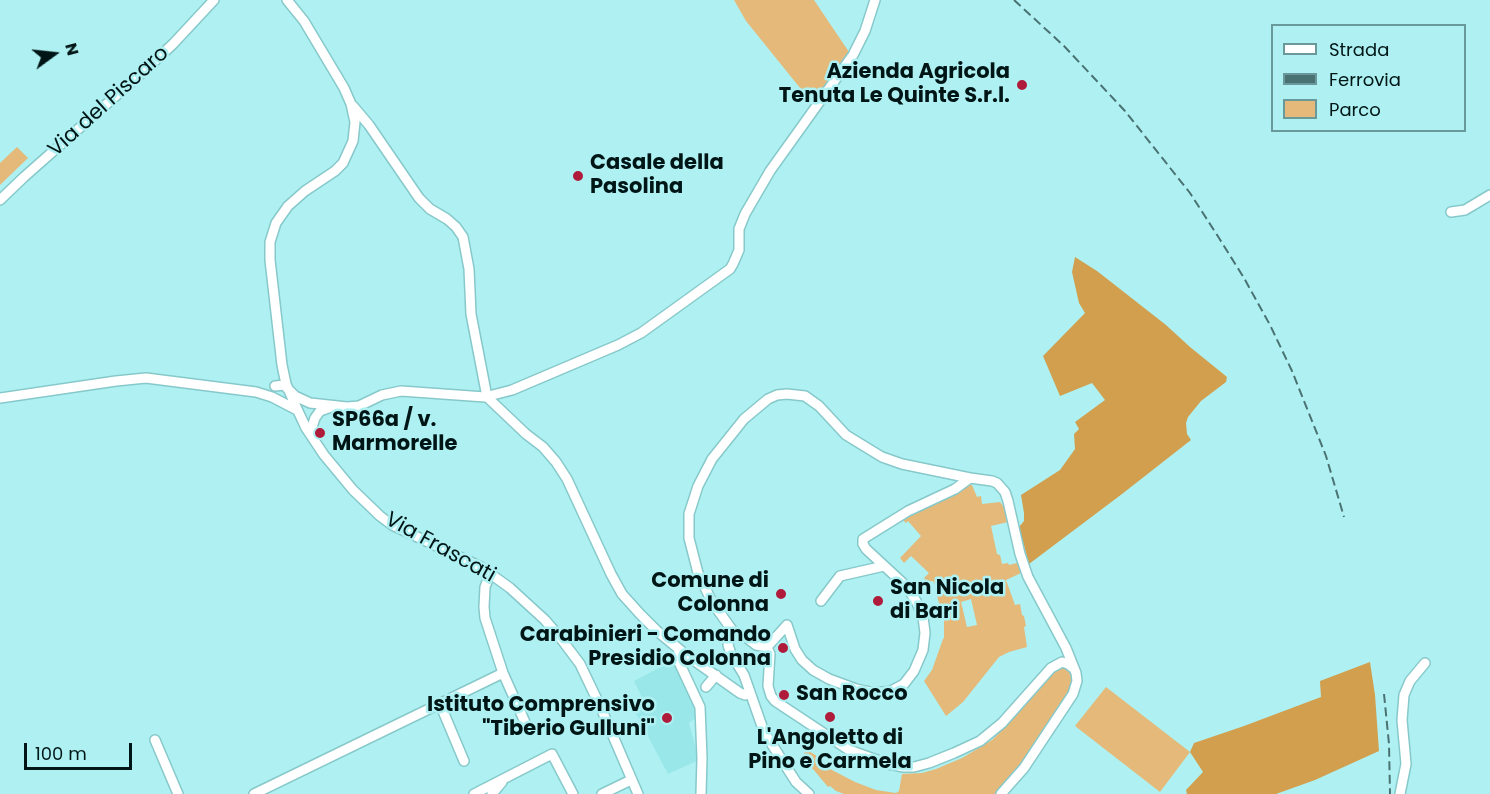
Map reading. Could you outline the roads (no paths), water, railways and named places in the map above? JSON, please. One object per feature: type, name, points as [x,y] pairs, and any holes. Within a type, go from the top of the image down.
[{"type":"street","name":"Via del Piscaro","points":[[0,200],[173,44],[214,0]]},
{"type":"street","points":[[275,386],[281,376],[281,361],[270,260],[272,236],[278,220],[291,203],[343,163],[354,136],[351,104],[339,78],[306,25],[287,0]]},
{"type":"street","points":[[249,391],[284,385],[307,402],[336,406],[359,406],[382,395],[401,391],[487,397],[513,390],[618,345],[650,327],[730,269],[735,262],[738,253],[739,229],[745,214],[770,171],[853,55],[865,31],[875,0]]},
{"type":"street","points":[[351,104],[419,198],[430,209],[447,219],[463,237],[469,269],[471,314],[487,397],[543,447],[556,462],[567,479],[622,594],[648,623],[679,649],[740,693],[745,695],[750,693]]},
{"type":"street","points":[[1451,212],[1465,210],[1490,195]]},
{"type":"street","name":"Via Frascati","points":[[281,361],[289,390],[306,428],[318,447],[353,490],[389,523],[475,564],[490,574],[527,603],[562,640],[580,664],[638,794]]},
{"type":"street","points":[[0,398],[141,378],[265,394],[298,411]]},
{"type":"street","points":[[278,399],[283,399],[289,390]]},
{"type":"street","points":[[733,635],[712,602],[698,573],[689,538],[689,514],[698,486],[712,459],[744,419],[768,399],[787,394],[805,396],[819,406],[846,435],[882,457],[902,464],[1000,485],[1010,508],[1026,574],[1066,648],[1077,684],[1073,694],[1024,768],[1000,794]]},
{"type":"street","points":[[318,447],[312,433],[313,421],[320,411],[336,406]]},
{"type":"street","points":[[767,647],[786,625],[798,655],[804,663],[840,684],[862,691],[879,693],[894,690],[906,682],[921,658],[924,646],[924,620],[912,594],[900,579],[866,549],[863,542],[866,537],[908,511],[955,489],[970,478]]},
{"type":"street","points":[[821,601],[840,576],[884,566]]},
{"type":"street","points":[[490,574],[485,584],[484,612],[503,673],[528,729]]},
{"type":"street","points":[[733,635],[743,635],[756,645],[767,647]]},
{"type":"street","points":[[733,635],[728,647],[742,671],[767,738],[796,782],[809,794]]},
{"type":"street","points":[[767,647],[770,654],[769,690],[775,701],[859,755],[888,764],[909,767],[922,765],[980,741],[1002,723],[1051,668],[1062,662],[1073,668]]},
{"type":"street","points":[[679,649],[678,660],[699,707],[702,759],[701,794]]},
{"type":"street","points":[[1400,794],[1406,764],[1402,720],[1404,695],[1410,681],[1425,663]]},
{"type":"street","points":[[254,794],[503,673]]},
{"type":"street","points":[[706,687],[716,675]]},
{"type":"street","points":[[440,704],[464,761]]},
{"type":"street","points":[[155,740],[178,794]]},
{"type":"street","points":[[474,794],[552,754],[573,794]]},
{"type":"street","points":[[492,794],[506,777]]},
{"type":"street","points":[[602,794],[631,780]]},
{"type":"railway","points":[[1014,0],[1064,46],[1125,111],[1190,193],[1219,238],[1270,325],[1292,371],[1326,456],[1344,517]]},
{"type":"railway","points":[[1384,694],[1389,744],[1390,794]]},
{"type":"place","name":"Azienda Agricola Tenuta Le Quinte S.r.l.","points":[[1022,85]]},
{"type":"place","name":"Casale della Pasolina","points":[[578,176]]},
{"type":"place","name":"SP66a / v. Marmorelle","points":[[320,433]]},
{"type":"place","name":"Comune di Colonna","points":[[781,594]]},
{"type":"place","name":"San Nicola di Bari","points":[[878,601]]},
{"type":"place","name":"Carabinieri - Comando Presidio Colonna","points":[[783,648]]},
{"type":"place","name":"San Rocco","points":[[784,695]]},
{"type":"place","name":"L'Angoletto di Pino e Carmela","points":[[830,717]]},
{"type":"place","name":"Istituto Comprensivo \"Tiberio Gulluni\"","points":[[667,718]]}]
